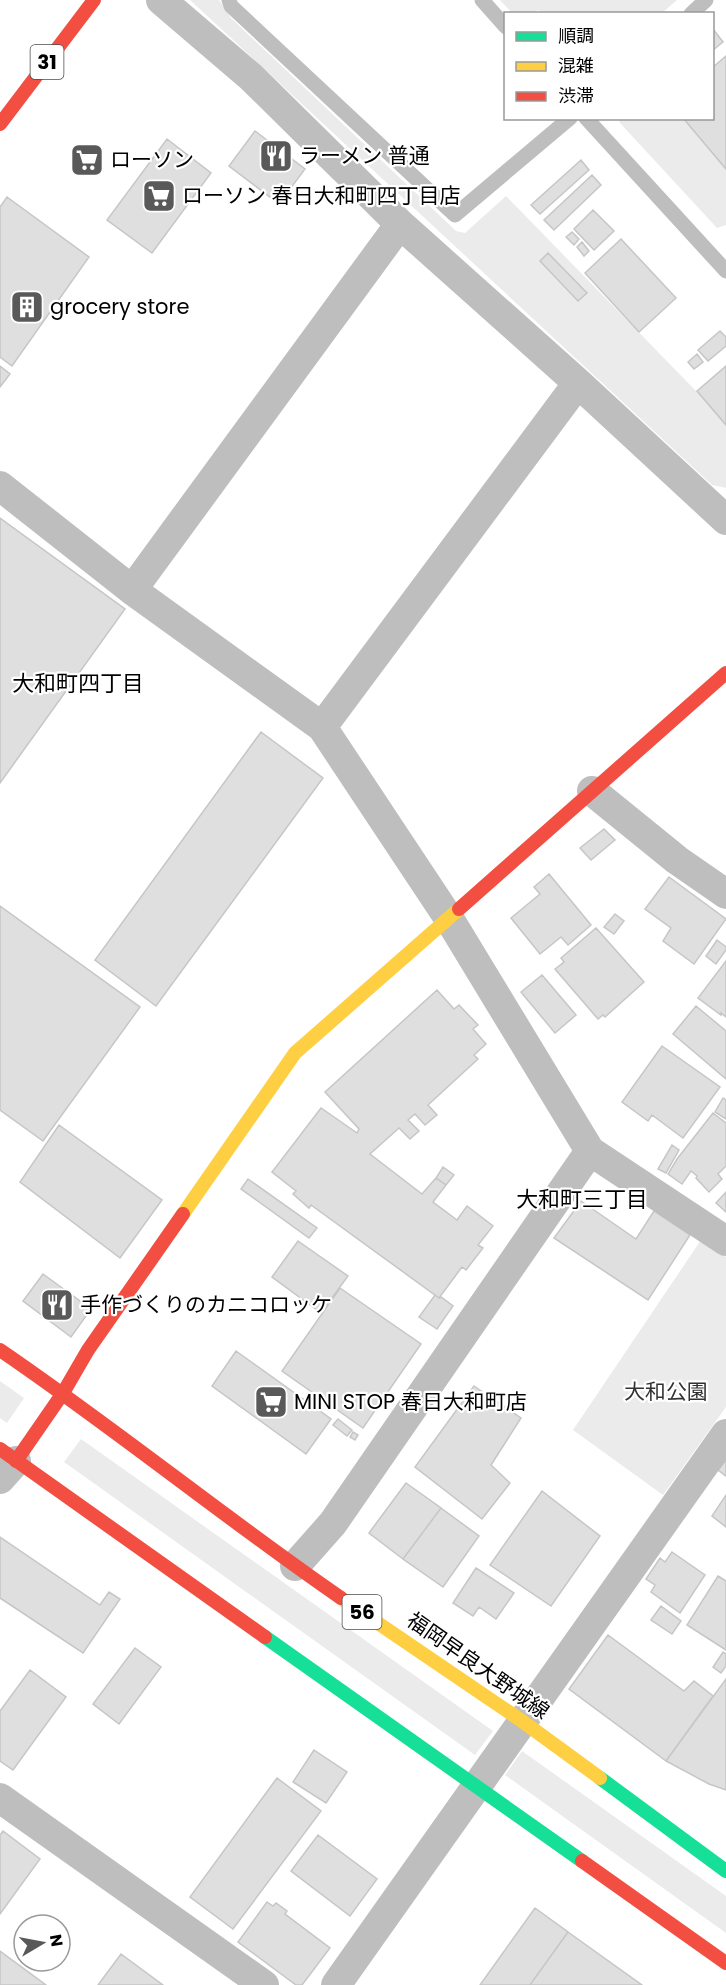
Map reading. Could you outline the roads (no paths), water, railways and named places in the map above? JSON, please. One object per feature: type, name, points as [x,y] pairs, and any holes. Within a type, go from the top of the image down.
[{"type":"main road","name":"31","points":[[0,124],[94,0]]},
{"type":"main road","points":[[726,673],[295,1053],[87,1350],[63,1394],[5,1463],[477,1785],[726,1963]]},
{"type":"main road","name":"福岡早良大野城線","points":[[0,1350],[295,1566],[522,1721],[726,1871]]},
{"type":"street","points":[[161,0],[251,77],[400,224],[578,383],[726,520]]},
{"type":"street","points":[[132,590],[400,224]]},
{"type":"street","points":[[321,727],[578,383]]},
{"type":"street","points":[[0,486],[132,590],[321,727],[448,917],[590,1151],[726,1241]]},
{"type":"street","points":[[592,791],[677,860],[726,894]]},
{"type":"street","points":[[295,1566],[333,1523],[590,1151]]},
{"type":"street","points":[[336,1985],[726,1434]]},
{"type":"street","points":[[0,1798],[264,1985]]},
{"type":"lane","points":[[229,0],[231,6],[455,215],[568,120]]},
{"type":"lane","points":[[482,0],[504,25]]},
{"type":"lane","points":[[693,12],[706,0]]},
{"type":"lane","points":[[588,120],[726,271]]},
{"type":"place","name":"ラーメン 普通","points":[[276,156]]},
{"type":"place","name":"ローソン","points":[[87,160]]},
{"type":"place","name":"ローソン 春日大和町四丁目店","points":[[159,196]]},
{"type":"place","name":"grocery store","points":[[27,307]]},
{"type":"place","name":"手作づくりのカニコロッケ","points":[[57,1305]]},
{"type":"place","name":"MINI STOP 春日大和町店","points":[[271,1402]]},
{"type":"district","name":"大和町四丁目","points":[[78,683]]},
{"type":"district","name":"大和町三丁目","points":[[582,1199]]},
{"type":"park label","name":"大和公園","points":[[666,1392]]}]
